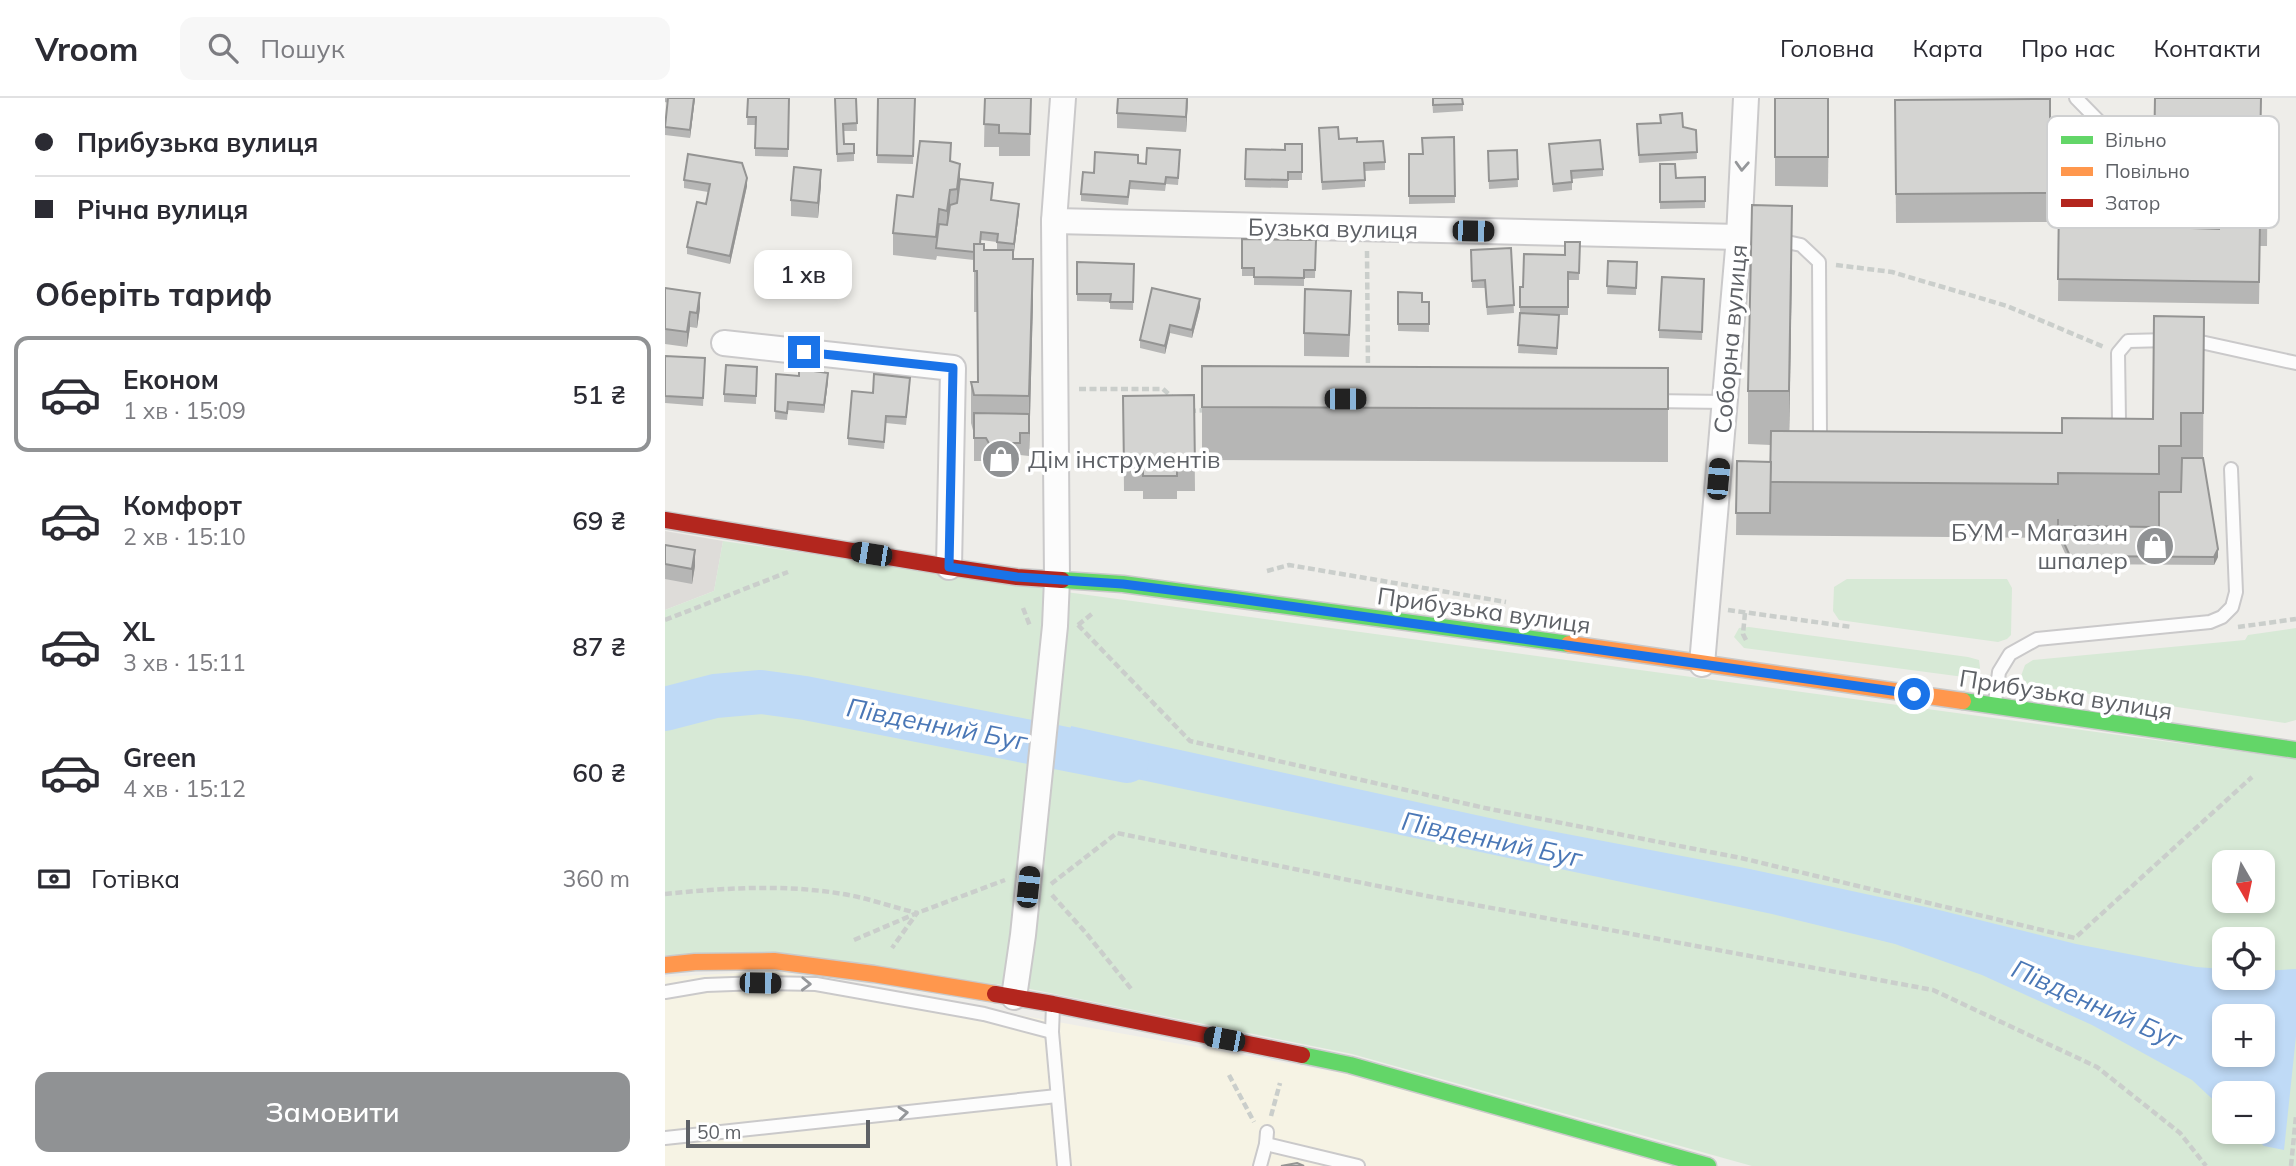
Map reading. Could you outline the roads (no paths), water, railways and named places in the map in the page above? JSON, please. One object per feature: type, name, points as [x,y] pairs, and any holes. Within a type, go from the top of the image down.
[{"type":"street","points":[[1014,997],[1050,688],[1057,579],[1054,221],[1063,98]]},
{"type":"street","name":"Соборна вулиця","points":[[1702,664],[1728,367],[1743,237],[1746,98]]},
{"type":"street","name":"Бузька вулиця","points":[[1054,221],[1743,237]]},
{"type":"street","points":[[724,343],[953,368],[949,567]]},
{"type":"street","name":"Прибузька вулиця","points":[[665,520],[1017,577],[1123,584],[1191,593],[2296,750]]},
{"type":"street","points":[[665,965],[774,961],[1053,1004],[1350,1065],[1708,1166]]},
{"type":"lane","points":[[2075,98],[2093,116]]},
{"type":"lane","points":[[1768,237],[1801,245],[1819,262],[1820,435]]},
{"type":"lane","points":[[2101,440],[2119,420],[2118,353],[2128,341],[2191,339],[2296,363]]},
{"type":"lane","points":[[1641,401],[1725,402]]},
{"type":"lane","points":[[1994,706],[1999,672],[2011,654],[2037,639],[2190,625],[2222,617],[2232,607],[2236,592],[2231,469]]},
{"type":"lane","points":[[665,992],[706,985],[816,984],[984,1014],[1052,1032]]},
{"type":"lane","points":[[1053,1004],[1052,1032],[1064,1166]]},
{"type":"lane","points":[[665,1138],[1057,1096]]},
{"type":"lane","points":[[1260,1166],[1266,1138],[1358,1166]]},
{"type":"water","points":[[1071,726],[1535,828],[1745,868],[1935,909],[2076,944],[2212,968],[2212,990],[2275,990],[2275,970],[2296,969],[2296,1036],[2284,1150],[2262,1144],[2275,1144],[2275,1081],[2212,1081],[2212,1099],[2192,1080],[2092,1025],[1982,975],[1895,944],[1772,914],[1066,764]]},
{"type":"waterway","name":"Південний Буг","points":[[665,709],[715,696],[761,692],[805,698],[1127,761]]},
{"type":"place","name":"Дім інструментів","points":[[1001,459]]},
{"type":"place","name":"БУМ - Магазин шпалер","points":[[2155,546]]}]
